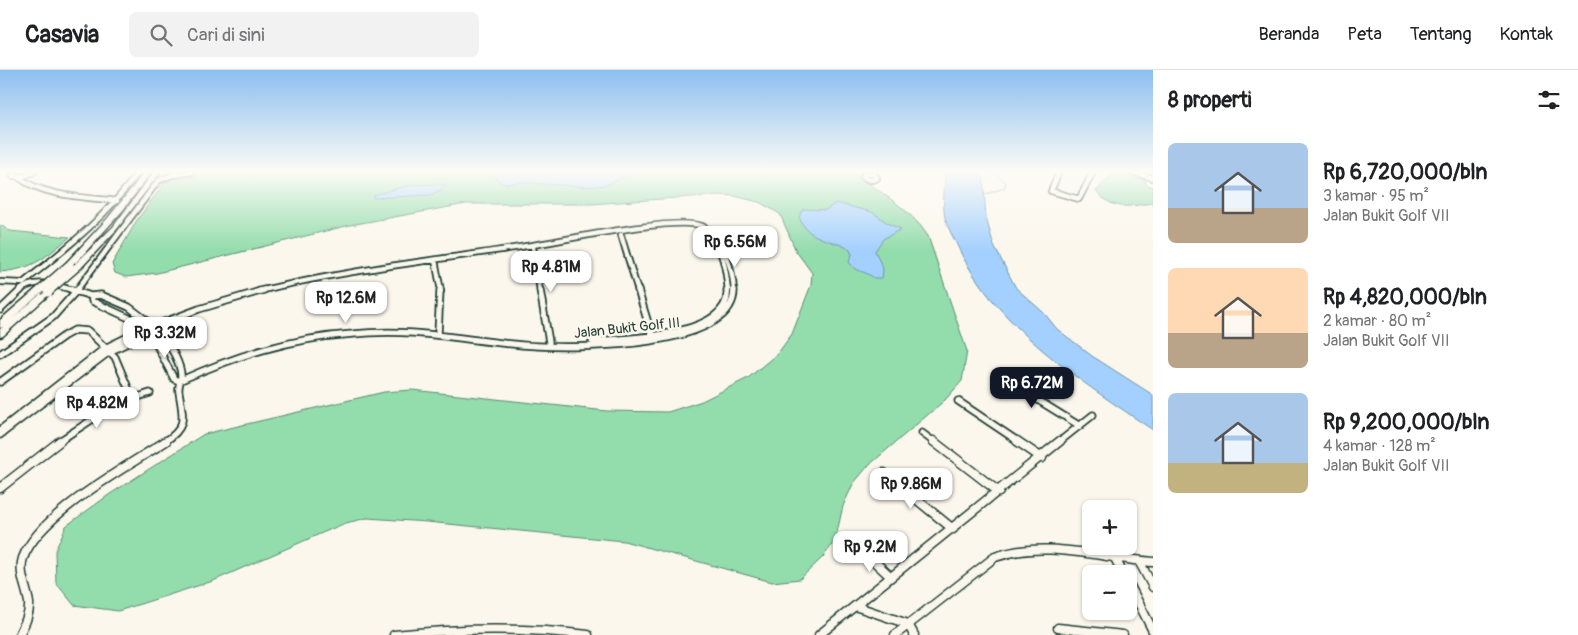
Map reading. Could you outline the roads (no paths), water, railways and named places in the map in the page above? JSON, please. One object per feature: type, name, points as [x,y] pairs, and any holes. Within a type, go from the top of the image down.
[{"type":"main road","points":[[74,265],[128,198]]},
{"type":"main road","points":[[0,334],[115,228],[137,198]]},
{"type":"main road","points":[[0,325],[44,292]]},
{"type":"street","points":[[104,198],[117,200]]},
{"type":"street","points":[[0,354],[53,317],[76,291],[146,198]]},
{"type":"street","points":[[0,310],[27,283],[88,230],[117,200]]},
{"type":"street","name":"Jalan Bukit Golf III","points":[[159,326],[212,306],[301,282],[351,272],[678,224],[692,224],[705,228],[716,235],[733,279],[734,295],[730,308],[709,326],[693,333],[653,340],[603,345],[523,344],[438,334],[368,332],[298,341],[241,355],[178,381]]},
{"type":"street","name":"Jalan Bukit Golf III","points":[[503,250],[681,226],[701,229],[708,232],[714,239],[730,289],[728,299],[712,318],[694,328],[652,336],[582,342],[523,344]]},
{"type":"street","points":[[621,235],[652,336]]},
{"type":"street","points":[[533,247],[550,342]]},
{"type":"street","points":[[435,260],[441,287],[442,308],[438,334]]},
{"type":"street","points":[[0,282],[59,286],[92,296],[101,295],[129,307],[150,324],[159,326],[171,347],[181,376],[178,381],[184,413],[182,425],[176,434],[68,507],[42,529],[29,544],[21,567],[29,604],[28,615],[19,635]]},
{"type":"street","points":[[92,296],[92,301],[131,319],[141,332],[151,334]]},
{"type":"street","points":[[0,430],[107,350],[141,332],[150,324]]},
{"type":"street","points":[[151,334],[159,326]]},
{"type":"street","points":[[0,382],[64,336],[77,330],[88,331],[107,350],[120,366],[129,390],[123,398],[61,440],[0,488]]},
{"type":"street","points":[[151,334],[174,379],[178,381]]},
{"type":"street","points":[[996,374],[1080,426]]},
{"type":"street","points":[[123,398],[135,398],[150,393]]},
{"type":"street","points":[[0,435],[6,432],[46,397]]},
{"type":"street","points":[[958,401],[1042,458]]},
{"type":"street","points":[[819,635],[953,530],[1093,415]]},
{"type":"street","points":[[922,433],[999,492]]},
{"type":"street","points":[[884,473],[953,530]]},
{"type":"street","points":[[895,635],[995,557],[1006,552],[1034,548],[1153,562]]},
{"type":"street","points":[[864,552],[891,577]]},
{"type":"street","points":[[1115,558],[1119,565]]},
{"type":"street","points":[[1139,561],[1153,587]]},
{"type":"street","points":[[1137,600],[1153,631]]},
{"type":"street","points":[[855,606],[908,624],[914,635]]},
{"type":"street","points":[[1058,628],[1123,635]]},
{"type":"street","points":[[394,635],[466,629],[565,632],[588,635]]},
{"type":"water","points":[[944,198],[985,198],[986,218],[994,246],[1016,288],[1044,313],[1057,329],[1092,356],[1153,395],[1153,430],[1069,371],[1015,325],[992,300],[972,272],[947,224]]},
{"type":"water","points":[[836,203],[872,212],[889,224],[901,229],[883,239],[875,251],[883,269],[882,278],[874,278],[854,268],[849,262],[852,254],[849,249],[814,235],[803,225],[799,217],[803,209],[826,210]]}]
